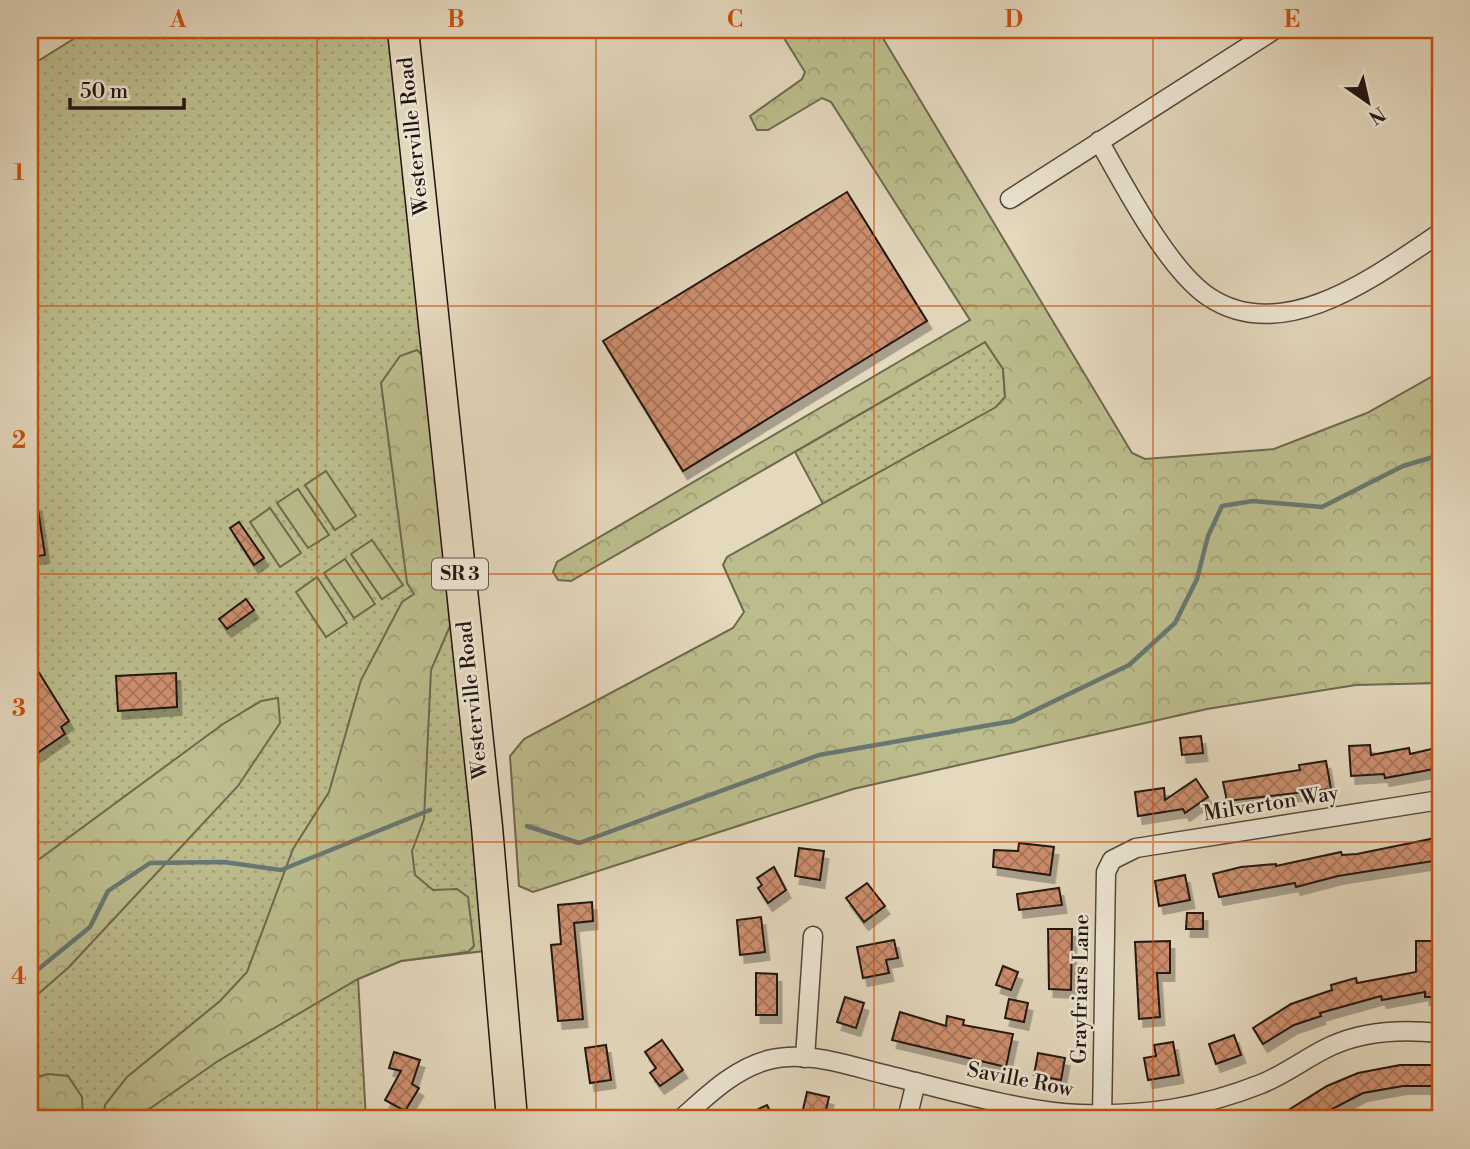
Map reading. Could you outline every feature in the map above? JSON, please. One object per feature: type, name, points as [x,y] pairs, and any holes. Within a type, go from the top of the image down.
[{"type":"main road","name":"Westerville Road","points":[[404,30],[486,827],[512,1119]]},
{"type":"street","points":[[1010,199],[1274,30]]},
{"type":"street","points":[[1099,141],[1153,231],[1182,271],[1208,297],[1243,312],[1283,313],[1321,303],[1392,265],[1440,233]]},
{"type":"street","name":"Milverton Way","points":[[1112,860],[1136,848],[1440,800]]},
{"type":"street","name":"Grayfriars Lane","points":[[1102,1117],[1106,872],[1112,860]]},
{"type":"street","points":[[805,1058],[813,936]]},
{"type":"street","name":"Saville Row","points":[[681,1119],[724,1083],[768,1060],[805,1058],[1051,1111],[1102,1117],[1197,1106],[1263,1083],[1330,1046],[1358,1036],[1388,1032],[1440,1034]]},
{"type":"street","points":[[907,1119],[916,1082]]},
{"type":"green space","points":[[88,30],[390,30],[433,424],[484,951],[401,961],[358,979],[366,1119],[30,1119],[30,66]]},
{"type":"green space","points":[[779,30],[878,30],[1132,453],[1145,459],[1274,449],[1367,413],[1440,372],[1440,683],[1356,685],[1207,709],[853,789],[533,892],[519,886],[510,756],[524,739],[733,628],[744,612],[723,565],[727,557],[996,407],[1005,397],[1003,369],[985,342],[571,581],[558,580],[553,572],[557,562],[970,320],[831,102],[822,98],[768,130],[757,130],[750,116],[802,79],[805,72]]},
{"type":"green space","points":[[985,342],[1003,369],[1005,397],[997,407],[823,504],[795,452]]},
{"type":"green space","points":[[417,350],[426,359],[450,626],[431,670],[424,819],[412,851],[415,875],[433,890],[457,889],[468,897],[474,946],[468,952],[401,961],[358,979],[218,1061],[135,1119],[103,1119],[105,1105],[127,1077],[220,1001],[247,972],[293,849],[329,792],[361,680],[402,602],[414,594],[407,583],[381,383],[400,356]]},
{"type":"green space","points":[[326,471],[356,516],[335,530],[305,485]]},
{"type":"green space","points":[[298,489],[329,535],[308,548],[277,503]]},
{"type":"green space","points":[[270,508],[301,553],[280,567],[250,522]]},
{"type":"green space","points":[[372,540],[403,585],[382,599],[351,554]]},
{"type":"green space","points":[[345,559],[375,604],[354,618],[324,573]]},
{"type":"green space","points":[[317,577],[347,623],[326,637],[296,592]]},
{"type":"green space","points":[[278,698],[280,723],[238,786],[68,968],[30,1001],[30,866],[223,724],[261,701]]},
{"type":"green space","points":[[48,1074],[68,1076],[82,1097],[83,1119],[30,1119],[30,1079]]},
{"type":"building","points":[[847,192],[927,321],[683,471],[603,341]]},
{"type":"building","points":[[37,503],[45,555],[30,557],[30,504]]},
{"type":"building","points":[[239,522],[264,558],[254,565],[230,528]]},
{"type":"building","points":[[246,599],[254,610],[227,629],[219,619]]},
{"type":"building","points":[[30,658],[69,721],[61,727],[65,734],[30,758]]},
{"type":"building","points":[[176,673],[177,707],[118,711],[116,676]]},
{"type":"building","points":[[1201,736],[1203,753],[1182,755],[1180,738]]},
{"type":"building","points":[[1370,745],[1371,755],[1409,748],[1410,754],[1440,747],[1440,768],[1385,778],[1384,774],[1351,776],[1349,746]]},
{"type":"building","points":[[1326,761],[1331,789],[1227,801],[1223,782],[1300,770],[1299,765]]},
{"type":"building","points":[[1196,779],[1208,797],[1185,813],[1183,809],[1138,816],[1135,792],[1164,788],[1165,800]]},
{"type":"building","points":[[1440,837],[1440,860],[1338,876],[1296,887],[1295,883],[1219,897],[1213,874],[1241,867],[1276,866],[1341,852],[1342,855],[1357,854]]},
{"type":"building","points":[[1019,843],[1054,847],[1050,875],[993,867],[994,850],[1018,851]]},
{"type":"building","points":[[799,848],[824,851],[820,880],[795,876]]},
{"type":"building","points":[[774,867],[786,890],[768,903],[758,888],[762,885],[757,878]]},
{"type":"building","points":[[1185,875],[1190,900],[1159,906],[1155,881]]},
{"type":"building","points":[[867,883],[885,906],[864,922],[846,898]]},
{"type":"building","points":[[1059,888],[1062,905],[1019,910],[1017,894]]},
{"type":"building","points":[[592,902],[593,921],[574,923],[583,1019],[558,1021],[551,945],[561,944],[558,905]]},
{"type":"building","points":[[1187,913],[1203,913],[1203,929],[1186,929]]},
{"type":"building","points":[[761,917],[765,952],[740,955],[737,920]]},
{"type":"building","points":[[1048,929],[1072,929],[1071,990],[1049,989]]},
{"type":"building","points":[[894,940],[898,958],[886,960],[889,973],[863,978],[857,947]]},
{"type":"building","points":[[1170,941],[1170,973],[1157,973],[1160,1017],[1139,1019],[1135,942]]},
{"type":"building","points":[[1416,941],[1432,941],[1433,975],[1440,975],[1440,997],[1425,997],[1425,992],[1382,1000],[1381,996],[1320,1013],[1321,1016],[1294,1025],[1263,1044],[1253,1028],[1291,1004],[1332,990],[1331,985],[1356,978],[1357,983],[1416,972]]},
{"type":"building","points":[[1003,966],[1018,972],[1011,990],[996,985]]},
{"type":"building","points":[[756,973],[777,974],[777,1015],[756,1015]]},
{"type":"building","points":[[845,997],[864,1003],[856,1028],[837,1022]]},
{"type":"building","points":[[1009,999],[1028,1003],[1024,1022],[1005,1018]]},
{"type":"building","points":[[900,1012],[946,1026],[947,1016],[964,1020],[963,1025],[1013,1034],[1006,1067],[892,1040]]},
{"type":"building","points":[[1234,1035],[1241,1055],[1216,1064],[1209,1044]]},
{"type":"building","points":[[662,1040],[683,1070],[660,1086],[650,1073],[656,1068],[645,1052]]},
{"type":"building","points":[[1173,1042],[1179,1075],[1148,1080],[1144,1058],[1156,1056],[1154,1045]]},
{"type":"building","points":[[606,1045],[611,1080],[590,1083],[585,1048]]},
{"type":"building","points":[[394,1052],[420,1060],[412,1084],[419,1088],[405,1111],[385,1100],[401,1071],[389,1068]]},
{"type":"building","points":[[1038,1053],[1065,1058],[1061,1080],[1034,1075]]},
{"type":"building","points":[[1400,1065],[1439,1065],[1439,1086],[1403,1086],[1363,1093],[1313,1119],[1274,1119],[1327,1086],[1358,1073]]},
{"type":"building","points":[[807,1092],[829,1097],[824,1119],[810,1119],[811,1115],[802,1114]]},
{"type":"building","points":[[767,1105],[774,1119],[738,1119]]},
{"type":"waterway","points":[[527,826],[579,843],[819,755],[1013,721],[1129,665],[1175,623],[1197,579],[1208,536],[1222,506],[1253,501],[1322,507],[1403,466],[1440,455]]},
{"type":"waterway","points":[[30,976],[90,927],[108,891],[150,863],[224,862],[281,870],[430,810]]}]
